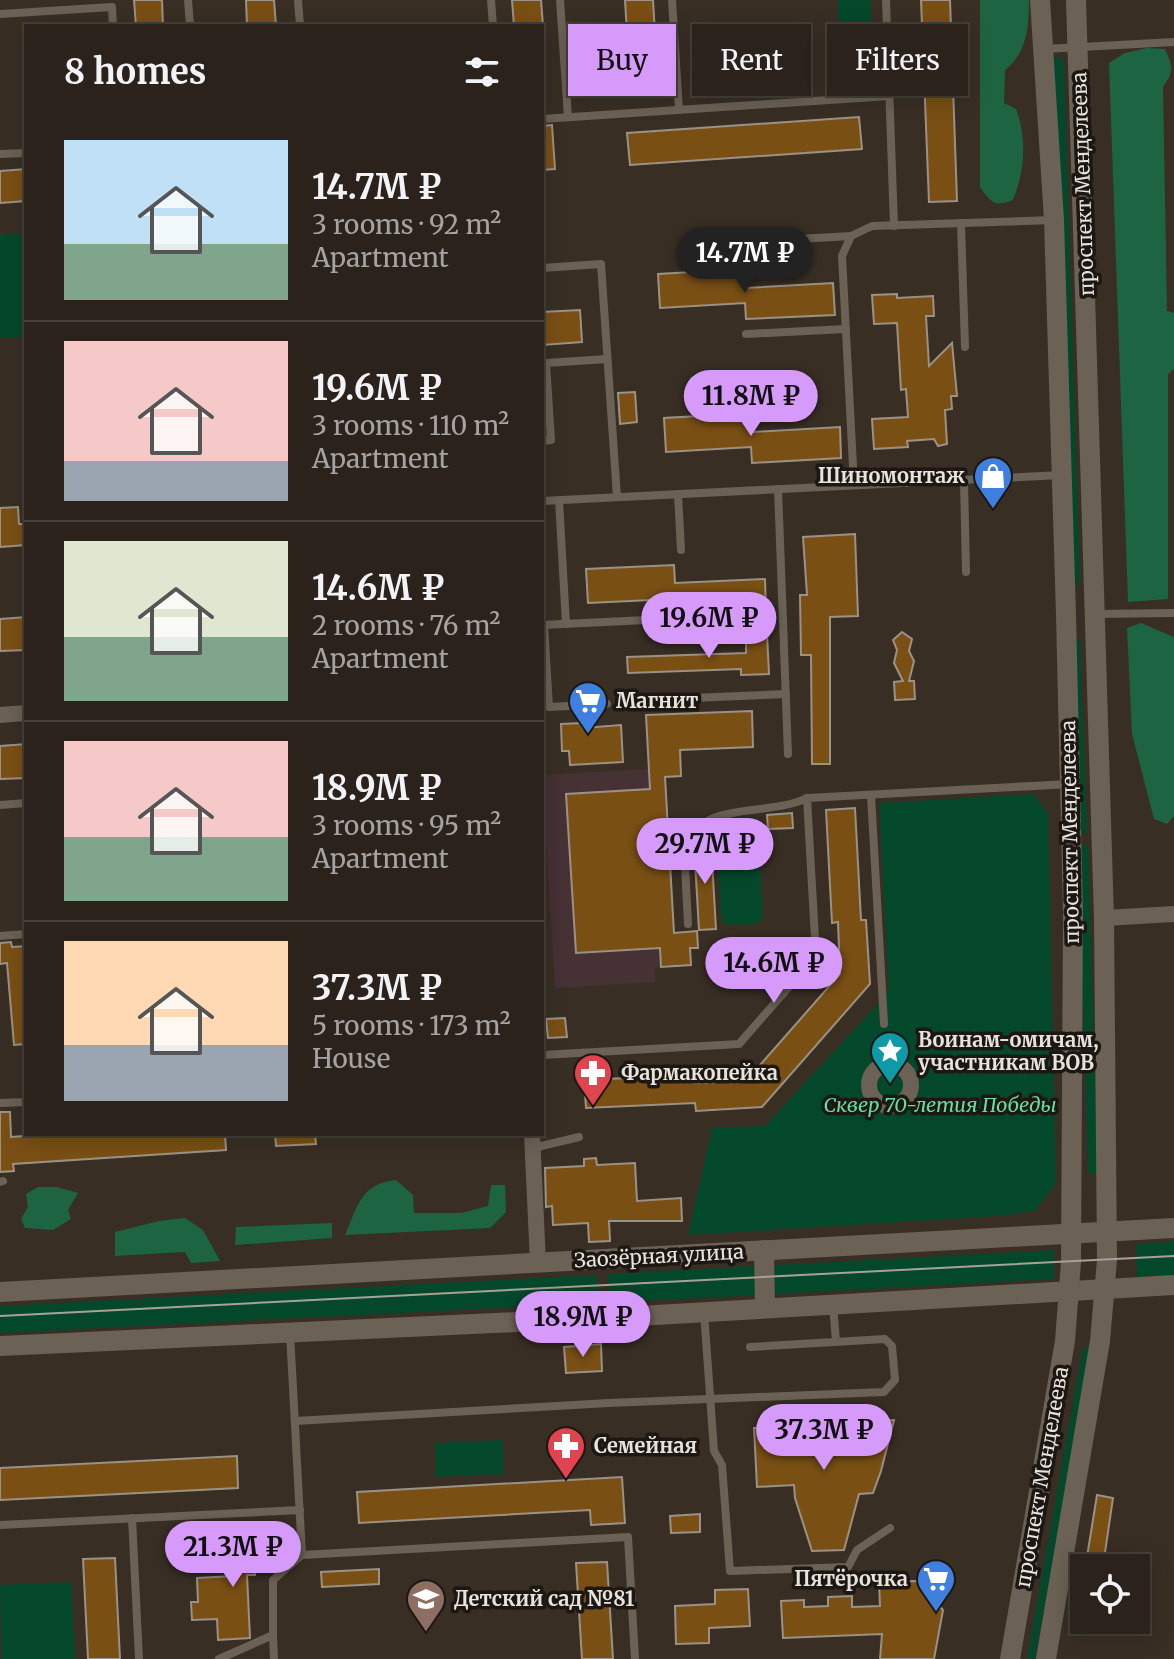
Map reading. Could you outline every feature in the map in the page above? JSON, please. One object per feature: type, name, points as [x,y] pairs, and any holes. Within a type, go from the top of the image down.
[{"type":"main road","name":"проспект Менделеева","points":[[1010,1659],[1065,1341],[1071,1234],[1073,913],[1066,615],[1054,220],[1040,0]]},
{"type":"main road","name":"проспект Менделеева","points":[[1046,1659],[1100,1341],[1107,1231],[1104,918],[1076,0]]},
{"type":"main road","points":[[1066,615],[1095,615]]},
{"type":"main road","name":"Заозёрная улица","points":[[0,1292],[1174,1228]]},
{"type":"main road","points":[[764,1250],[765,1308]]},
{"type":"main road","points":[[0,1346],[1174,1285]]},
{"type":"street","points":[[0,715],[24,713]]},
{"type":"street","points":[[1104,918],[1174,914]]},
{"type":"street","points":[[532,1141],[538,1263]]},
{"type":"lane","points":[[188,0],[190,24]]},
{"type":"lane","points":[[298,0],[300,24]]},
{"type":"lane","points":[[491,0],[493,24]]},
{"type":"lane","points":[[560,0],[568,117]]},
{"type":"lane","points":[[672,0],[679,110]]},
{"type":"lane","points":[[886,0],[887,24]]},
{"type":"lane","points":[[0,14],[112,7],[113,24]]},
{"type":"lane","points":[[1044,49],[1174,42]]},
{"type":"lane","points":[[544,119],[889,96],[894,226]]},
{"type":"lane","points":[[0,154],[24,153]]},
{"type":"lane","points":[[763,273],[761,241],[851,236],[872,226],[1054,220]]},
{"type":"lane","points":[[961,223],[965,347]]},
{"type":"lane","points":[[851,236],[842,256],[854,485]]},
{"type":"lane","points":[[544,268],[601,264],[617,497]]},
{"type":"lane","points":[[746,334],[846,329]]},
{"type":"lane","points":[[544,441],[551,440],[546,363],[607,359]]},
{"type":"lane","points":[[544,501],[1062,475]]},
{"type":"lane","points":[[964,480],[966,572]]},
{"type":"lane","points":[[778,489],[788,754]]},
{"type":"lane","points":[[678,494],[681,550]]},
{"type":"lane","points":[[559,500],[566,624]]},
{"type":"lane","points":[[1095,615],[1174,613]]},
{"type":"lane","points":[[544,625],[647,620]]},
{"type":"lane","points":[[544,639],[549,707],[607,704]]},
{"type":"lane","points":[[644,700],[786,694]]},
{"type":"lane","points":[[688,924],[684,845],[689,834],[707,821],[729,813],[790,806],[807,798],[1070,784]]},
{"type":"lane","points":[[871,795],[884,1024]]},
{"type":"lane","points":[[544,1055],[739,1044],[816,956],[807,798]]},
{"type":"lane","points":[[0,805],[24,803]]},
{"type":"lane","points":[[0,936],[24,934]]},
{"type":"lane","points":[[0,1103],[24,1102]]},
{"type":"lane","points":[[532,1141],[579,1137]]},
{"type":"lane","points":[[832,1305],[836,1341]]},
{"type":"lane","points":[[704,1311],[714,1451],[722,1465],[730,1571],[848,1567],[857,1550],[890,1528]]},
{"type":"lane","points":[[290,1332],[302,1555]]},
{"type":"lane","points":[[295,1421],[609,1403],[884,1392],[895,1380],[892,1346],[885,1339],[750,1347]]},
{"type":"lane","points":[[0,1525],[300,1510]]},
{"type":"lane","points":[[132,1518],[139,1659]]},
{"type":"lane","points":[[274,1659],[273,1580],[302,1555],[628,1537],[635,1659]]},
{"type":"lane","points":[[219,1659],[273,1635]]},
{"type":"shaded area","points":[[664,768],[676,966],[655,968],[655,982],[555,988],[544,775]]},
{"type":"green space","points":[[838,0],[870,0],[871,24],[839,24]]},
{"type":"green space","points":[[980,0],[1029,0],[1022,48],[1005,70],[1004,103],[1016,109],[1020,120],[1022,166],[1013,200],[1001,203],[990,200],[980,187]]},
{"type":"green space","points":[[1147,48],[1165,49],[1171,69],[1163,87],[1167,311],[1174,313],[1174,369],[1168,374],[1168,599],[1128,602],[1109,63],[1125,53]]},
{"type":"green space","points":[[1058,56],[1064,62],[1080,580],[1073,587],[1053,60]]},
{"type":"green space","points":[[24,233],[24,337],[0,337],[0,235]]},
{"type":"green space","points":[[1141,623],[1174,637],[1174,816],[1167,824],[1154,819],[1132,734],[1127,628]]},
{"type":"green space","points":[[1075,636],[1080,640],[1087,833],[1076,833]]},
{"type":"green space","name":"Сквер 70-летия Победы","points":[[1033,794],[1048,813],[1056,1183],[1035,1211],[998,1216],[688,1235],[712,1128],[765,1126],[889,992],[879,803]]},
{"type":"green space","points":[[752,838],[759,845],[763,919],[756,924],[726,925],[721,919],[717,844],[723,840]]},
{"type":"green space","points":[[1078,845],[1088,845],[1098,1174],[1088,1174]]},
{"type":"green space","points":[[396,1180],[413,1195],[414,1213],[461,1213],[488,1206],[491,1185],[505,1185],[506,1212],[490,1228],[345,1235],[357,1206],[367,1192],[384,1182]]},
{"type":"green space","points":[[38,1187],[57,1187],[78,1193],[68,1210],[71,1219],[53,1230],[25,1228],[21,1219],[28,1207],[26,1194]]},
{"type":"green space","points":[[185,1218],[203,1230],[220,1261],[191,1263],[185,1252],[115,1256],[115,1232]]},
{"type":"green space","points":[[332,1223],[332,1238],[235,1245],[236,1227]]},
{"type":"green space","points":[[1174,1242],[1174,1275],[1137,1277],[1136,1244]]},
{"type":"green space","points":[[1054,1250],[1054,1279],[610,1303],[608,1274]]},
{"type":"green space","points":[[597,1275],[599,1303],[0,1333],[0,1306]]},
{"type":"green space","points":[[1083,1347],[1091,1349],[1035,1659],[1027,1659]]},
{"type":"green space","points":[[502,1440],[504,1474],[436,1477],[435,1443]]},
{"type":"green space","points":[[71,1582],[75,1659],[2,1659],[0,1585]]},
{"type":"building","points":[[134,0],[162,0],[163,24],[136,24]]},
{"type":"building","points":[[246,0],[274,0],[276,24],[247,24]]},
{"type":"building","points":[[512,0],[541,0],[543,24],[514,24]]},
{"type":"building","points":[[625,0],[653,0],[654,24],[626,24]]},
{"type":"building","points":[[921,0],[950,0],[951,24],[922,24]]},
{"type":"building","points":[[925,96],[953,96],[957,201],[929,202]]},
{"type":"building","points":[[859,117],[862,149],[630,165],[627,133]]},
{"type":"building","points":[[552,125],[555,169],[544,170],[544,126]]},
{"type":"building","points":[[24,169],[24,201],[0,203],[0,171]]},
{"type":"building","points":[[745,269],[746,288],[833,283],[835,315],[746,319],[745,303],[660,308],[658,274]]},
{"type":"building","points":[[897,294],[897,298],[933,296],[934,316],[926,316],[929,366],[952,343],[957,396],[951,396],[952,409],[945,410],[947,444],[938,446],[934,439],[907,441],[908,447],[874,449],[872,419],[908,417],[906,389],[901,390],[897,323],[874,324],[872,295]]},
{"type":"building","points":[[580,310],[582,342],[544,345],[544,312]]},
{"type":"building","points":[[635,392],[637,422],[620,424],[618,393]]},
{"type":"building","points":[[752,413],[753,432],[840,427],[841,458],[752,463],[751,447],[666,452],[664,418]]},
{"type":"building","points":[[18,507],[19,524],[24,524],[24,545],[0,547],[0,508]]},
{"type":"building","points":[[855,534],[858,616],[830,617],[830,764],[812,764],[811,655],[801,655],[800,595],[807,595],[803,537]]},
{"type":"building","points":[[674,565],[675,583],[765,579],[766,610],[674,615],[673,599],[588,603],[586,569]]},
{"type":"building","points":[[24,617],[24,650],[0,651],[0,619]]},
{"type":"building","points":[[902,632],[912,639],[909,651],[914,661],[909,681],[914,681],[915,699],[895,700],[894,682],[903,681],[894,663],[897,650],[893,640]]},
{"type":"building","points":[[767,634],[769,674],[741,675],[741,669],[628,673],[627,657],[746,653],[746,635]]},
{"type":"building","points":[[752,711],[753,747],[680,750],[681,776],[665,777],[674,933],[697,931],[698,948],[690,948],[691,965],[661,967],[660,948],[576,953],[566,794],[650,789],[646,715]]},
{"type":"building","points":[[582,723],[583,728],[621,725],[623,762],[570,765],[569,751],[562,751],[561,724]]},
{"type":"building","points":[[24,744],[24,778],[0,779],[0,746]]},
{"type":"building","points":[[855,808],[861,920],[866,920],[870,984],[762,1107],[696,1111],[695,1103],[586,1108],[584,1080],[694,1075],[694,1083],[746,1081],[840,974],[838,922],[832,923],[826,810]]},
{"type":"building","points":[[792,813],[793,828],[768,829],[767,815]]},
{"type":"building","points":[[711,843],[716,929],[699,930],[694,844]]},
{"type":"building","points":[[11,942],[12,947],[24,946],[24,1044],[14,1045],[7,963],[0,964],[0,943]]},
{"type":"building","points":[[565,1018],[567,1037],[548,1038],[546,1019]]},
{"type":"building","points":[[0,1112],[10,1112],[11,1137],[225,1136],[226,1150],[13,1164],[14,1171],[0,1172]]},
{"type":"building","points":[[275,1136],[315,1136],[316,1144],[276,1146]]},
{"type":"building","points":[[596,1158],[597,1165],[635,1163],[637,1201],[681,1198],[682,1221],[609,1221],[610,1241],[589,1242],[588,1223],[553,1225],[552,1206],[546,1207],[545,1168],[584,1166],[584,1159]]},
{"type":"building","points":[[601,1344],[602,1371],[566,1373],[564,1347]]},
{"type":"building","points":[[894,1420],[873,1493],[859,1494],[844,1550],[812,1551],[795,1498],[794,1485],[757,1487],[754,1428]]},
{"type":"building","points":[[237,1456],[238,1488],[0,1500],[0,1468]]},
{"type":"building","points":[[622,1477],[625,1523],[591,1525],[590,1510],[359,1523],[357,1492]]},
{"type":"building","points":[[1097,1495],[1113,1498],[1105,1554],[1087,1554]]},
{"type":"building","points":[[700,1514],[700,1532],[671,1533],[670,1516]]},
{"type":"building","points":[[274,1530],[274,1539],[281,1539],[282,1552],[253,1554],[255,1575],[247,1575],[250,1638],[218,1640],[217,1619],[192,1620],[191,1602],[198,1602],[197,1578],[234,1576],[235,1542],[256,1540],[255,1531]]},
{"type":"building","points":[[115,1558],[120,1659],[88,1659],[83,1559]]},
{"type":"building","points":[[607,1562],[613,1659],[582,1659],[576,1563]]},
{"type":"building","points":[[379,1569],[379,1584],[322,1587],[321,1572]]},
{"type":"building","points":[[917,1581],[943,1610],[934,1659],[880,1659],[882,1634],[783,1638],[781,1601],[804,1600],[804,1607],[828,1606],[828,1597],[852,1596],[852,1607],[880,1606],[879,1582]]},
{"type":"building","points":[[748,1589],[750,1626],[709,1628],[709,1643],[676,1644],[675,1606],[715,1604],[715,1590]]},
{"type":"tram line","points":[[0,1316],[1174,1256]]},
{"type":"place","name":"Шиномонтаж","points":[[993,510]]},
{"type":"place","name":"Магнит","points":[[588,735]]},
{"type":"place","name":"Воинам-омичам, участникам ВОВ","points":[[890,1085]]},
{"type":"place","name":"Фармакопейка","points":[[593,1107]]},
{"type":"place","name":"Семейная","points":[[566,1480]]},
{"type":"place","name":"Пятёрочка","points":[[936,1613]]},
{"type":"place","name":"Детский сад №81","points":[[426,1633]]}]
